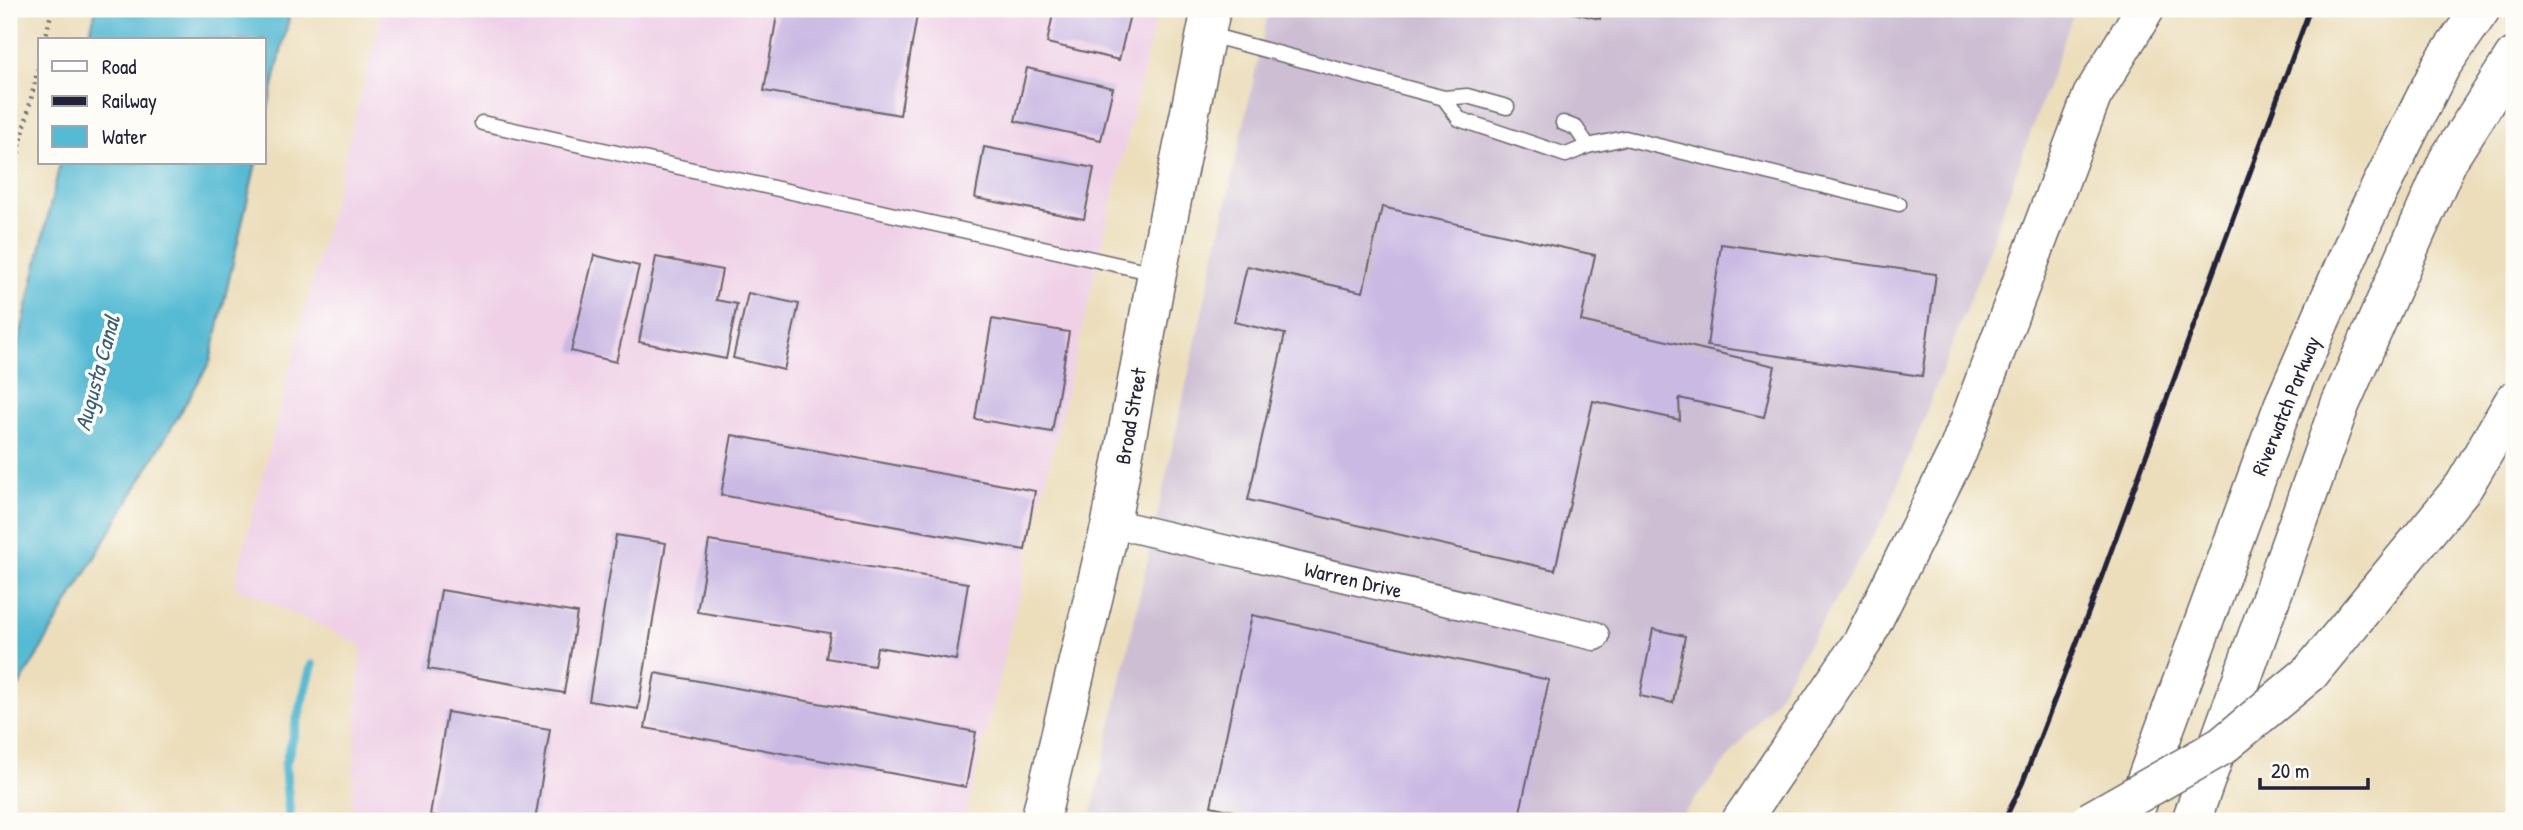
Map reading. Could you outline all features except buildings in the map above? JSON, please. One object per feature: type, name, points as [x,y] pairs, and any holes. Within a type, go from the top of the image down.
[{"type":"main road","points":[[1741,821],[1863,642],[1958,451],[2092,96],[2145,9]]},
{"type":"main road","name":"Riverwatch Parkway","points":[[2131,821],[2288,394],[2365,218],[2441,66],[2481,9]]},
{"type":"main road","name":"Broad Street","points":[[1040,821],[1111,523],[1157,273],[1208,21]]},
{"type":"main road","points":[[2191,821],[2340,405],[2448,160],[2514,57]]},
{"type":"main road","points":[[2090,821],[2222,746],[2310,673],[2464,486],[2514,401]]},
{"type":"street","name":"Warren Drive","points":[[1111,523],[1595,636]]},
{"type":"lane","points":[[1208,21],[1444,98],[1466,96],[1507,107]]},
{"type":"lane","points":[[1444,98],[1458,119],[1566,155],[1588,146],[1625,138],[1899,204]]},
{"type":"lane","points":[[482,123],[1157,273]]},
{"type":"lane","points":[[1563,123],[1576,128],[1588,146]]},
{"type":"path","points":[[45,38],[52,9]]},
{"type":"path","points":[[9,194],[38,69]]},
{"type":"shaded area","points":[[383,9],[1158,9],[965,821],[351,821],[361,645],[234,586]]},
{"type":"shaded area","points":[[1269,9],[2075,9],[1979,276],[1887,513],[1776,699],[1677,821],[1090,821]]},
{"type":"water","points":[[96,9],[291,9],[266,116],[266,38],[89,38]]},
{"type":"water","name":"Augusta Canal","points":[[60,164],[256,164],[210,362],[9,703],[9,385]]},
{"type":"waterway","points":[[290,821],[285,766],[312,665]]},
{"type":"railway","points":[[2004,821],[2022,784],[2089,611],[2310,9]]}]
